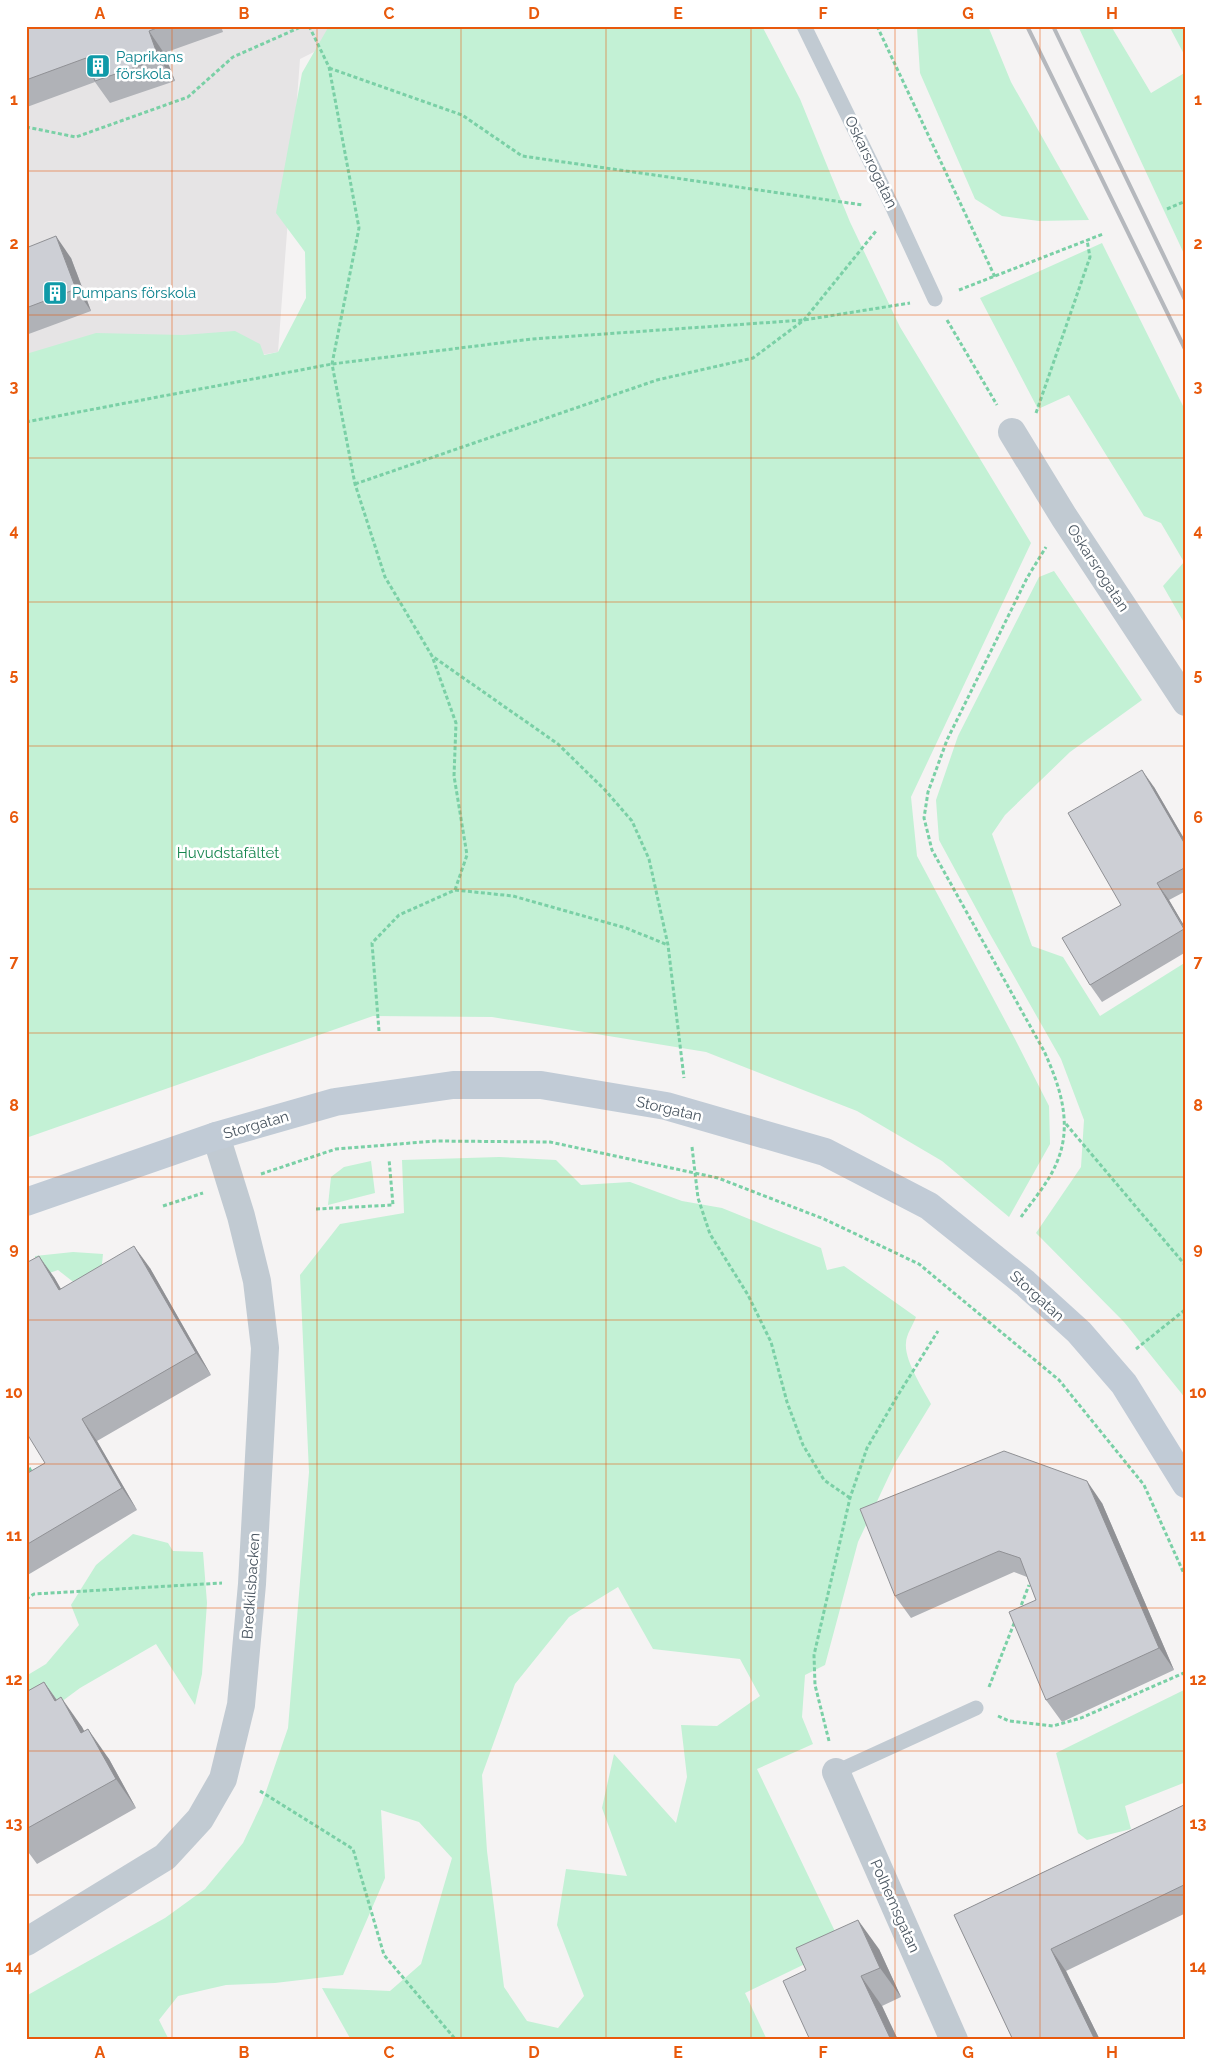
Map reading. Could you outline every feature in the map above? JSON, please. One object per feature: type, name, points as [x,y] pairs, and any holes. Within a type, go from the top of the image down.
[{"type":"street","name":"Oskarsrogatan","points":[[1012,432],[1064,517],[1186,702]]},
{"type":"street","name":"Storgatan","points":[[26,1202],[216,1136],[335,1102],[453,1085],[541,1085],[666,1106],[825,1152],[929,1206],[1025,1283],[1078,1332],[1124,1384],[1186,1484]]},
{"type":"street","name":"Bredkilsbacken","points":[[26,1942],[165,1857],[200,1819],[223,1779],[241,1705],[251,1603],[265,1348],[257,1281],[241,1216],[216,1136]]},
{"type":"street","name":"Polhemsgatan","points":[[836,1772],[954,2040]]},
{"type":"lane","name":"Oskarsrogatan","points":[[804,26],[894,210],[935,299]]},
{"type":"lane","points":[[836,1772],[982,1710]]},
{"type":"path","points":[[26,128],[76,137],[188,97],[233,57],[303,26]]},
{"type":"path","points":[[309,26],[328,68],[359,228],[332,364],[355,484],[385,577],[432,656],[456,723],[454,776],[467,855],[456,890]]},
{"type":"path","points":[[877,26],[995,276]]},
{"type":"path","points":[[328,68],[462,115],[522,156],[894,210]]},
{"type":"path","points":[[1167,209],[1186,201]]},
{"type":"path","points":[[355,484],[657,380],[753,358],[804,320],[894,210]]},
{"type":"path","points":[[26,422],[332,364],[532,339],[804,320],[935,299],[1103,234]]},
{"type":"path","points":[[935,299],[1012,432],[1035,414],[1090,258],[1087,240]]},
{"type":"path","points":[[1020,1217],[1057,1162],[1066,1124],[1057,1080],[1044,1051],[932,850],[924,818],[928,792],[947,740],[1027,578],[1064,517]]},
{"type":"path","points":[[432,656],[558,744],[632,821],[649,859],[668,945],[684,1081]]},
{"type":"path","points":[[379,1031],[372,943],[400,915],[456,890],[513,896],[626,928],[668,945]]},
{"type":"path","points":[[1066,1124],[1186,1266]]},
{"type":"path","points":[[691,1140],[698,1198],[710,1234],[748,1295],[771,1342],[787,1402],[803,1445],[824,1480],[850,1498]]},
{"type":"path","points":[[163,1206],[336,1149],[436,1142],[550,1142],[718,1178],[824,1219],[918,1264],[1059,1380],[1144,1485],[1186,1578]]},
{"type":"path","points":[[316,1209],[393,1204],[389,1159]]},
{"type":"path","points":[[1136,1349],[1186,1309]]},
{"type":"path","points":[[836,1772],[815,1686],[814,1655],[850,1498],[867,1448],[898,1394],[938,1331]]},
{"type":"path","points":[[26,1462],[34,1477]]},
{"type":"path","points":[[26,1598],[34,1594],[222,1582]]},
{"type":"path","points":[[1029,1585],[985,1697],[982,1710],[1009,1722],[1053,1726],[1081,1718],[1186,1672]]},
{"type":"path","points":[[260,1791],[353,1849],[384,1955],[456,2040]]},
{"type":"shaded area","points":[[26,26],[338,26],[328,45],[300,59],[278,352],[26,396]]},
{"type":"green space","name":"Huvudstafältet","points":[[329,26],[762,26],[800,99],[850,222],[900,327],[1031,543],[911,797],[917,856],[1049,1106],[1050,1144],[1009,1217],[942,1161],[857,1111],[706,1052],[492,1017],[373,1016],[26,1138],[26,354],[96,333],[183,335],[235,331],[260,344],[264,355],[278,352],[306,298],[305,252],[276,213],[302,73]]},
{"type":"green space","points":[[914,26],[988,26],[1011,82],[1089,220],[1039,221],[1002,216],[975,199],[920,73],[917,28]]},
{"type":"green space","points":[[1078,26],[1111,26],[1151,93],[1186,72],[1186,258]]},
{"type":"green space","points":[[1169,26],[1186,26],[1186,58]]},
{"type":"green space","points":[[1102,243],[1186,412],[1186,626],[1163,586],[1184,562],[1161,523],[1144,516],[1069,395],[1038,409],[980,298]]},
{"type":"green space","points":[[1054,571],[1142,700],[1070,752],[1005,815],[992,834],[1032,946],[1063,957],[1100,1016],[1186,962],[1186,1399],[1124,1322],[1036,1233],[1081,1167],[1084,1120],[1061,1059],[939,840],[936,800],[958,736],[1039,577]]},
{"type":"green space","points":[[499,1157],[556,1160],[581,1185],[630,1182],[682,1201],[722,1208],[821,1248],[827,1270],[844,1266],[916,1317],[907,1337],[906,1350],[915,1374],[931,1404],[895,1463],[858,1542],[825,1665],[805,1675],[802,1717],[813,1744],[757,1769],[842,1946],[745,1993],[767,2040],[351,2040],[322,1988],[390,1991],[421,1964],[452,1858],[419,1822],[381,1810],[385,1878],[343,1975],[275,1983],[226,1985],[178,1996],[159,2020],[169,2040],[26,2040],[26,1996],[165,1918],[205,1889],[243,1843],[262,1803],[288,1728],[309,1472],[300,1275],[340,1224],[404,1213],[402,1160]],"holes":[[[618,1587],[653,1649],[740,1659],[760,1696],[717,1726],[681,1725],[687,1777],[676,1823],[614,1754],[602,1808],[627,1876],[566,1869],[557,1925],[584,1996],[558,2028],[527,2021],[504,1987],[487,1851],[482,1775],[515,1684],[569,1617]]]},
{"type":"green space","points":[[371,1161],[375,1193],[328,1205],[331,1177],[344,1167]]},
{"type":"green space","points":[[73,1252],[103,1254],[100,1284],[81,1288],[58,1270],[35,1278],[35,1256]]},
{"type":"green space","points":[[133,1534],[168,1543],[173,1551],[203,1552],[207,1603],[202,1674],[195,1705],[156,1644],[26,1722],[26,1676],[46,1664],[79,1625],[71,1605],[96,1565]]},
{"type":"green space","points":[[1186,1689],[1186,1782],[1125,1806],[1131,1829],[1087,1840],[1078,1833],[1056,1753]]},
{"type":"building","points":[[26,26],[162,26],[149,31],[159,59],[95,81],[86,58],[26,80]]},
{"type":"building","points":[[56,236],[76,289],[26,308],[26,248]]},
{"type":"building","points":[[1142,770],[1186,846],[1186,867],[1157,883],[1184,929],[1090,985],[1062,938],[1121,905],[1068,813]]},
{"type":"building","points":[[134,1246],[196,1353],[82,1419],[122,1488],[26,1545],[26,1474],[45,1463],[26,1432],[26,1263],[39,1256],[59,1290]]},
{"type":"building","points":[[1004,1451],[1087,1481],[1159,1648],[1046,1700],[1009,1612],[1036,1600],[1020,1558],[999,1551],[895,1596],[860,1509]]},
{"type":"building","points":[[44,1682],[55,1701],[61,1697],[81,1733],[88,1729],[116,1779],[26,1829],[26,1692]]},
{"type":"building","points":[[1186,1804],[1186,1884],[1051,1949],[1095,2040],[1013,2040],[954,1915]]},
{"type":"building","points":[[858,1920],[880,1968],[861,1976],[891,2040],[810,2040],[783,1981],[806,1970],[796,1948]]},
{"type":"railway","points":[[1027,26],[1186,351]]},
{"type":"railway","points":[[1053,26],[1186,302]]},
{"type":"place","name":"Paprikans förskola","points":[[98,66]]},
{"type":"place","name":"Pumpans förskola","points":[[55,293]]}]
